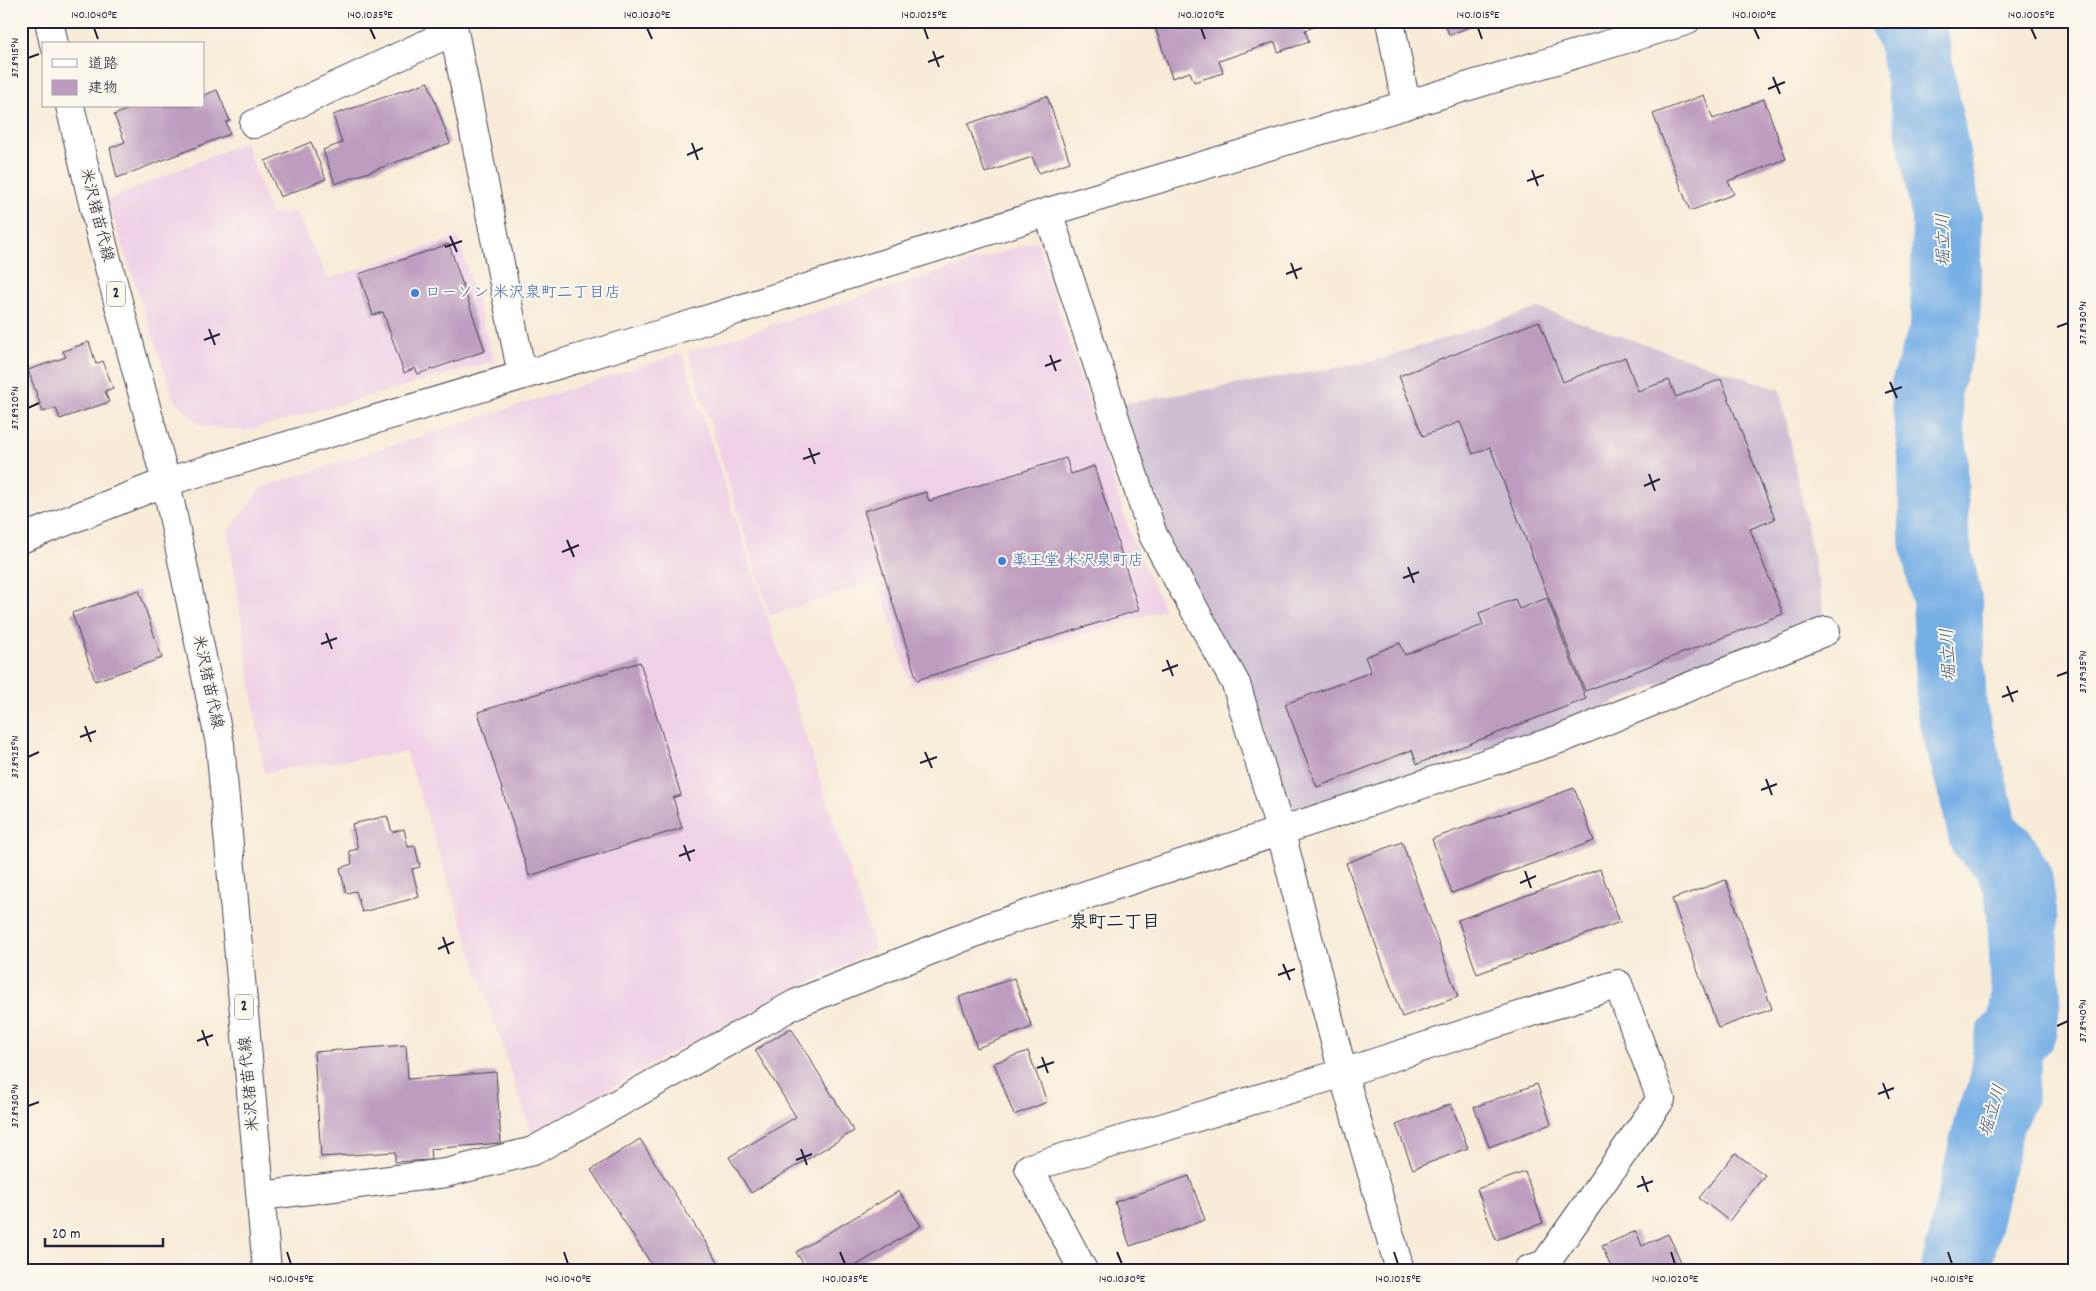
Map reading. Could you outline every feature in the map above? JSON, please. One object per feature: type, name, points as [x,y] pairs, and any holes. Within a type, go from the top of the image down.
[{"type":"street","points":[[49,21],[54,42]]},
{"type":"street","points":[[1390,21],[1406,105]]},
{"type":"street","points":[[21,539],[166,482],[664,333],[1048,212],[1686,21]]},
{"type":"street","points":[[254,124],[454,31],[522,375]]},
{"type":"street","name":"米沢猪苗代線","points":[[70,108],[102,241],[166,482],[220,744],[267,1270]]},
{"type":"street","points":[[1048,212],[1153,535],[1236,684],[1281,833],[1343,1072],[1400,1270]]},
{"type":"street","points":[[260,1196],[446,1173],[533,1151],[795,1004],[992,926],[1281,833],[1563,738],[1826,631]]},
{"type":"street","points":[[1082,1270],[1029,1168],[1343,1072],[1618,984],[1661,1099],[1545,1264],[1528,1270]]},
{"type":"shaded area","points":[[245,142],[271,215],[295,211],[328,279],[458,237],[494,361],[246,431],[201,426],[174,399],[107,200]]},
{"type":"shaded area","points":[[1037,241],[1132,540],[1165,610],[911,685],[878,580],[770,616],[688,352]]},
{"type":"shaded area","points":[[1538,308],[1780,390],[1825,617],[1558,725],[1290,815],[1246,680],[1162,531],[1121,404],[1371,362]]},
{"type":"shaded area","points":[[682,353],[875,949],[673,1052],[531,1134],[406,752],[264,772],[228,531],[262,487]]},
{"type":"building","points":[[1153,21],[1329,22],[1305,30],[1309,42],[1278,52],[1275,42],[1219,61],[1223,73],[1194,82],[1190,72],[1172,78]]},
{"type":"building","points":[[1444,21],[1485,21],[1449,35]]},
{"type":"building","points":[[428,82],[450,143],[335,184],[323,150],[342,143],[333,115]]},
{"type":"building","points":[[217,90],[230,121],[226,122],[230,134],[117,178],[110,148],[125,142],[114,115],[130,108],[205,108],[205,95]]},
{"type":"building","points":[[1704,95],[1713,119],[1764,99],[1786,159],[1728,181],[1734,194],[1690,211],[1653,114]]},
{"type":"building","points":[[1047,96],[1070,162],[1039,173],[1032,157],[985,173],[968,124]]},
{"type":"building","points":[[311,142],[326,179],[280,197],[265,161]]},
{"type":"building","name":"ローソン 米沢泉町二丁目店","points":[[449,244],[485,351],[418,374],[415,368],[404,373],[383,312],[373,315],[359,274]]},
{"type":"building","points":[[1539,321],[1563,382],[1625,357],[1638,391],[1669,380],[1676,397],[1721,379],[1775,519],[1750,529],[1783,614],[1585,691],[1490,447],[1473,454],[1460,422],[1423,436],[1399,376]]},
{"type":"building","points":[[89,342],[96,364],[103,361],[113,388],[105,391],[109,402],[60,419],[56,408],[43,412],[28,370],[66,357],[63,351]]},
{"type":"building","name":"薬王堂 米沢泉町店","points":[[1066,458],[1071,474],[1094,466],[1139,610],[917,680],[864,511],[926,492],[929,501]]},
{"type":"building","points":[[139,590],[162,658],[95,681],[72,613]]},
{"type":"building","points":[[1547,598],[1586,699],[1417,764],[1412,750],[1317,787],[1285,704],[1371,672],[1365,657],[1400,643],[1405,655],[1483,625],[1479,613],[1515,599],[1519,609]]},
{"type":"building","points":[[640,662],[681,795],[673,798],[682,828],[529,876],[478,712]]},
{"type":"building","points":[[1574,788],[1594,841],[1452,893],[1432,839]]},
{"type":"building","points":[[387,816],[392,832],[404,829],[408,847],[415,846],[420,867],[412,869],[419,897],[362,912],[356,891],[346,893],[340,868],[352,864],[349,851],[358,849],[352,824]]},
{"type":"building","points":[[1402,842],[1458,997],[1402,1017],[1346,863]]},
{"type":"building","points":[[1600,869],[1620,922],[1477,974],[1458,920]]},
{"type":"building","points":[[1726,880],[1772,1009],[1718,1028],[1672,899]]},
{"type":"building","points":[[1014,978],[1032,1027],[977,1048],[959,997]]},
{"type":"building","points":[[791,1028],[854,1131],[751,1193],[729,1157],[796,1117],[755,1050]]},
{"type":"building","points":[[406,1045],[408,1079],[496,1072],[501,1143],[430,1149],[431,1160],[395,1162],[395,1152],[321,1157],[314,1052]]},
{"type":"building","points":[[1028,1051],[1047,1102],[1014,1115],[994,1063]]},
{"type":"building","points":[[1537,1084],[1551,1124],[1489,1147],[1474,1107]]},
{"type":"building","points":[[1451,1104],[1468,1148],[1413,1169],[1396,1125]]},
{"type":"building","points":[[640,1139],[723,1270],[655,1270],[591,1170]]},
{"type":"building","points":[[1735,1153],[1765,1175],[1729,1221],[1699,1198]]},
{"type":"building","points":[[1525,1172],[1543,1223],[1496,1240],[1477,1189]]},
{"type":"building","points":[[1189,1176],[1205,1220],[1130,1246],[1115,1202]]},
{"type":"building","points":[[899,1191],[921,1226],[849,1270],[807,1270],[796,1252]]},
{"type":"building","points":[[1636,1231],[1642,1246],[1668,1234],[1685,1270],[1612,1270],[1602,1246]]},
{"type":"waterway","name":"堀立川","points":[[1905,21],[1914,43],[1947,217],[1945,328],[1925,390],[1933,456],[1934,538],[1947,600],[1952,710],[1983,834],[2004,855],[2018,881],[2022,913],[2026,996],[2022,1028],[2009,1042],[2002,1095],[1990,1119],[1956,1270]]},
{"type":"place","name":"ローソン 米沢泉町二丁目店","points":[[415,293]]},
{"type":"place","name":"薬王堂 米沢泉町店","points":[[1002,561]]},
{"type":"district","name":"泉町二丁目","points":[[1115,923]]}]
